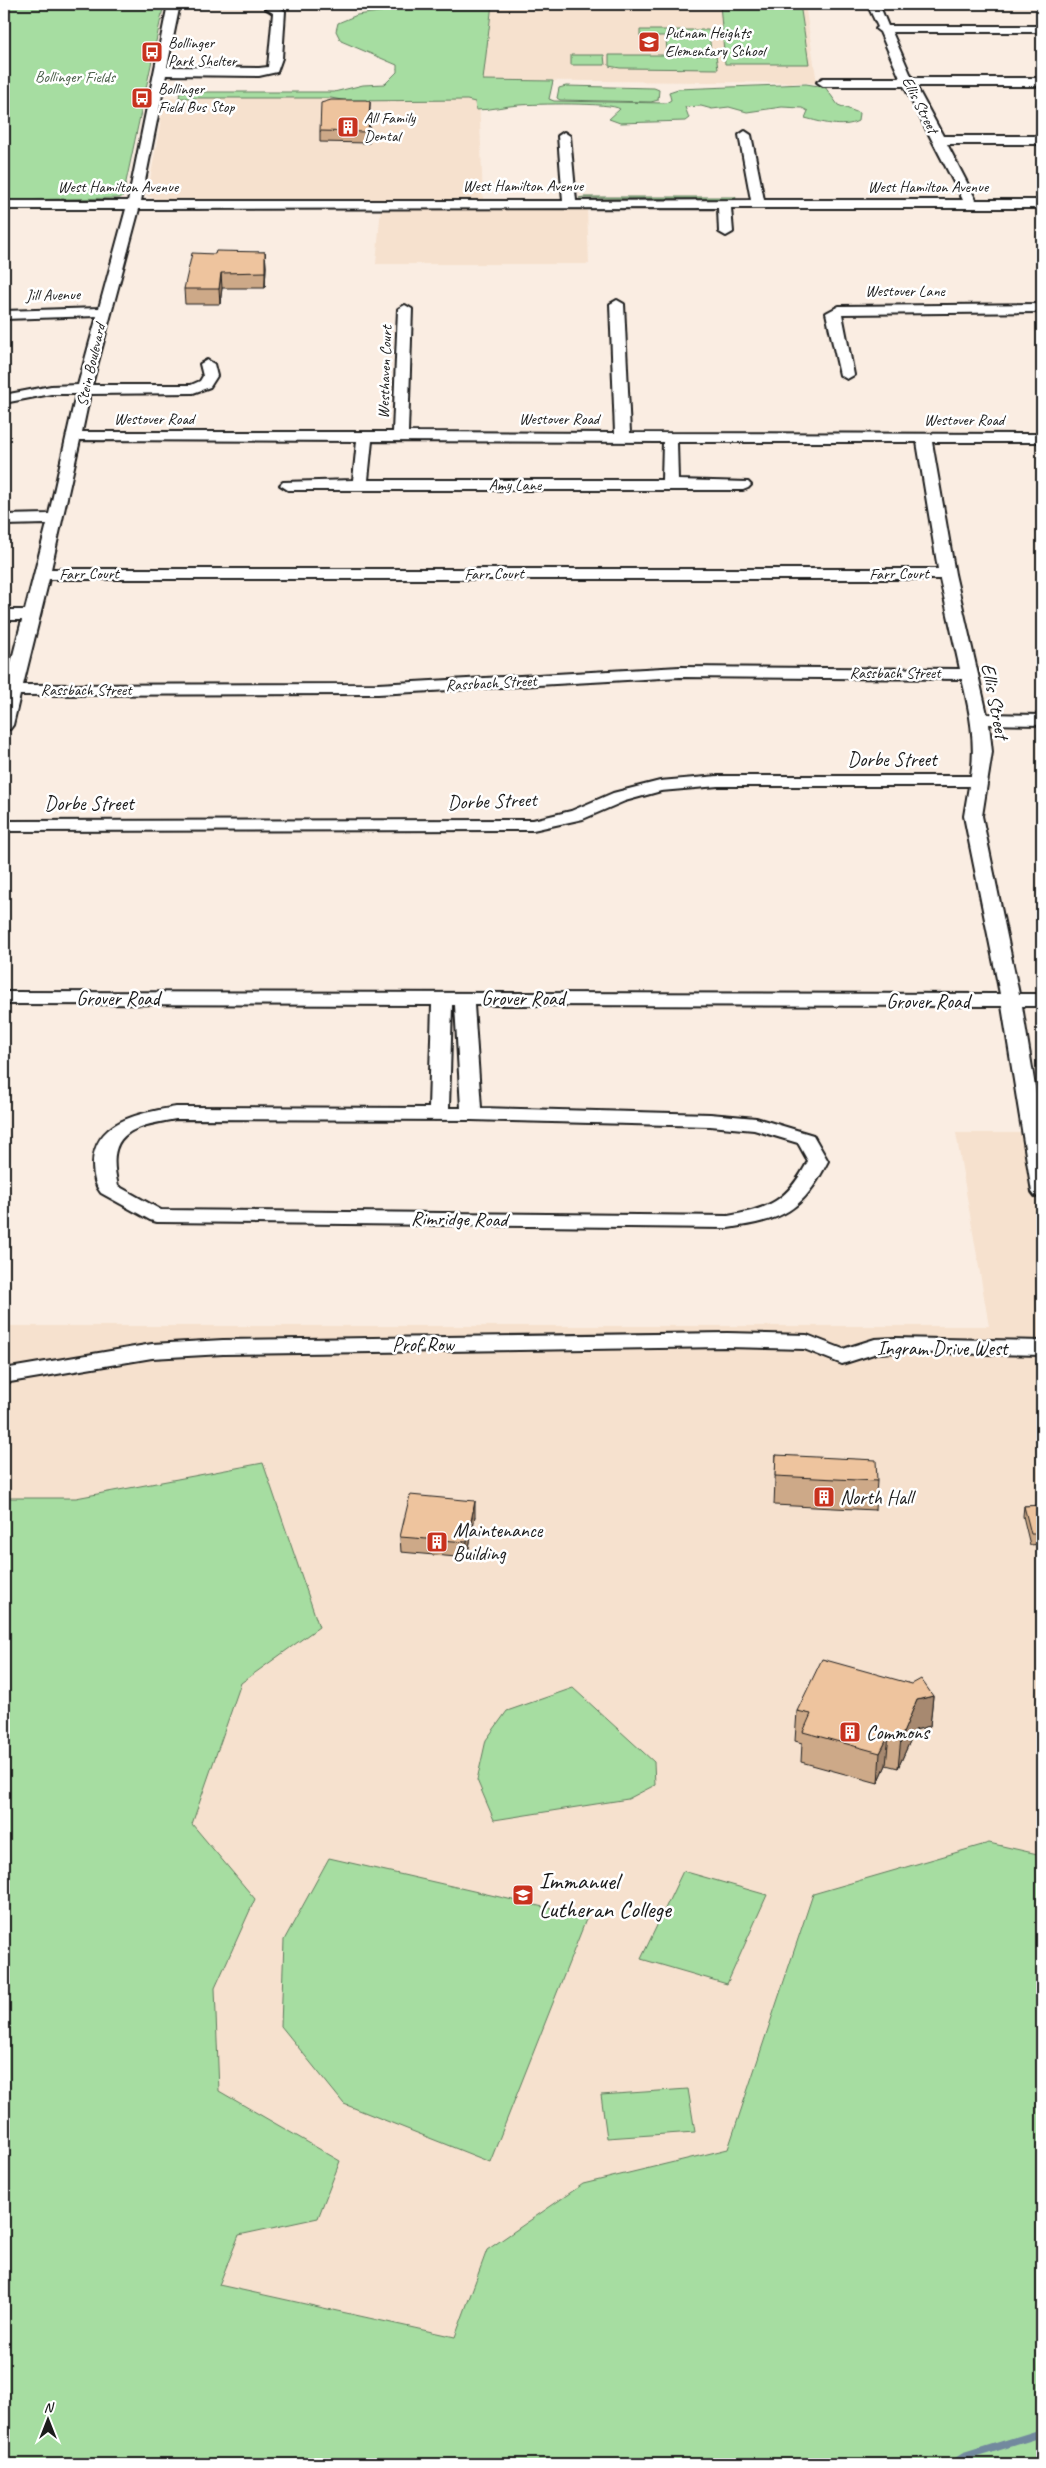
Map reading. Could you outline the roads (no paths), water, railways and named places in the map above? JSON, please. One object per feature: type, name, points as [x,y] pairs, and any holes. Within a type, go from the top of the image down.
[{"type":"street","name":"Stein Boulevard","points":[[5,718],[55,519],[103,312],[134,204],[174,4]]},
{"type":"street","name":"Ellis Street","points":[[873,4],[882,29],[908,82],[972,204]]},
{"type":"street","points":[[161,71],[259,72],[273,69],[276,58],[279,11],[269,6]]},
{"type":"street","points":[[882,29],[1042,29]]},
{"type":"street","points":[[823,82],[1042,82]]},
{"type":"street","points":[[745,135],[758,204]]},
{"type":"street","points":[[564,136],[570,204]]},
{"type":"street","points":[[937,140],[1042,140]]},
{"type":"street","points":[[724,204],[726,232]]},
{"type":"street","name":"West Hamilton Avenue","points":[[4,205],[1042,204]]},
{"type":"street","points":[[617,304],[623,437]]},
{"type":"street","name":"Westover Lane","points":[[847,375],[833,314],[839,310],[1042,308]]},
{"type":"street","name":"Westhaven Court","points":[[400,436],[405,309]]},
{"type":"street","name":"Jill Avenue","points":[[4,315],[50,312],[103,312]]},
{"type":"street","points":[[4,399],[51,390],[193,389],[205,384],[210,376],[208,364]]},
{"type":"street","name":"Westover Road","points":[[75,436],[1042,438]]},
{"type":"street","points":[[360,484],[365,436]]},
{"type":"street","points":[[670,437],[670,485]]},
{"type":"street","name":"Ellis Street","points":[[924,438],[947,574],[980,719],[983,752],[973,816],[1011,1000],[1042,1192]]},
{"type":"street","name":"Amy Lane","points":[[288,485],[743,485]]},
{"type":"street","points":[[4,520],[55,519]]},
{"type":"street","name":"Farr Court","points":[[40,574],[947,574]]},
{"type":"street","points":[[4,615],[30,616]]},
{"type":"street","name":"Rassbach Street","points":[[12,690],[378,689],[680,672],[969,674]]},
{"type":"street","points":[[980,719],[1042,720]]},
{"type":"street","name":"Dorbe Street","points":[[4,826],[534,825],[577,815],[619,797],[660,786],[718,781],[977,782]]},
{"type":"street","name":"Grover Road","points":[[4,998],[1042,1000]]},
{"type":"street","points":[[439,1114],[442,998]]},
{"type":"street","points":[[464,998],[471,1114]]},
{"type":"street","name":"Rimridge Road","points":[[176,1113],[439,1114],[710,1120],[756,1124],[806,1139],[818,1161],[808,1182],[793,1201],[759,1217],[728,1222],[157,1216],[108,1189],[102,1169],[104,1145],[120,1129],[143,1118],[176,1113]]},
{"type":"street","name":"Prof Row","points":[[4,1376],[124,1355],[184,1348],[348,1344],[727,1340],[808,1342],[842,1357]]},
{"type":"street","name":"Ingram Drive West","points":[[842,1357],[875,1346],[894,1345],[1042,1348]]},
{"type":"waterway","points":[[953,2464],[964,2457],[1042,2433]]},
{"type":"place","name":"Putnam Heights Elementary School","points":[[649,42]]},
{"type":"place","name":"Bollinger Park Shelter","points":[[152,52]]},
{"type":"place","name":"Bollinger Field Bus Stop","points":[[142,98]]},
{"type":"place","name":"All Family Dental","points":[[348,127]]},
{"type":"place","name":"North Hall","points":[[824,1497]]},
{"type":"place","name":"Maintenance Building","points":[[437,1542]]},
{"type":"place","name":"Commons","points":[[850,1732]]},
{"type":"place","name":"Immanuel Lutheran College","points":[[523,1895]]},
{"type":"park label","name":"Bollinger Fields","points":[[75,77]]}]
